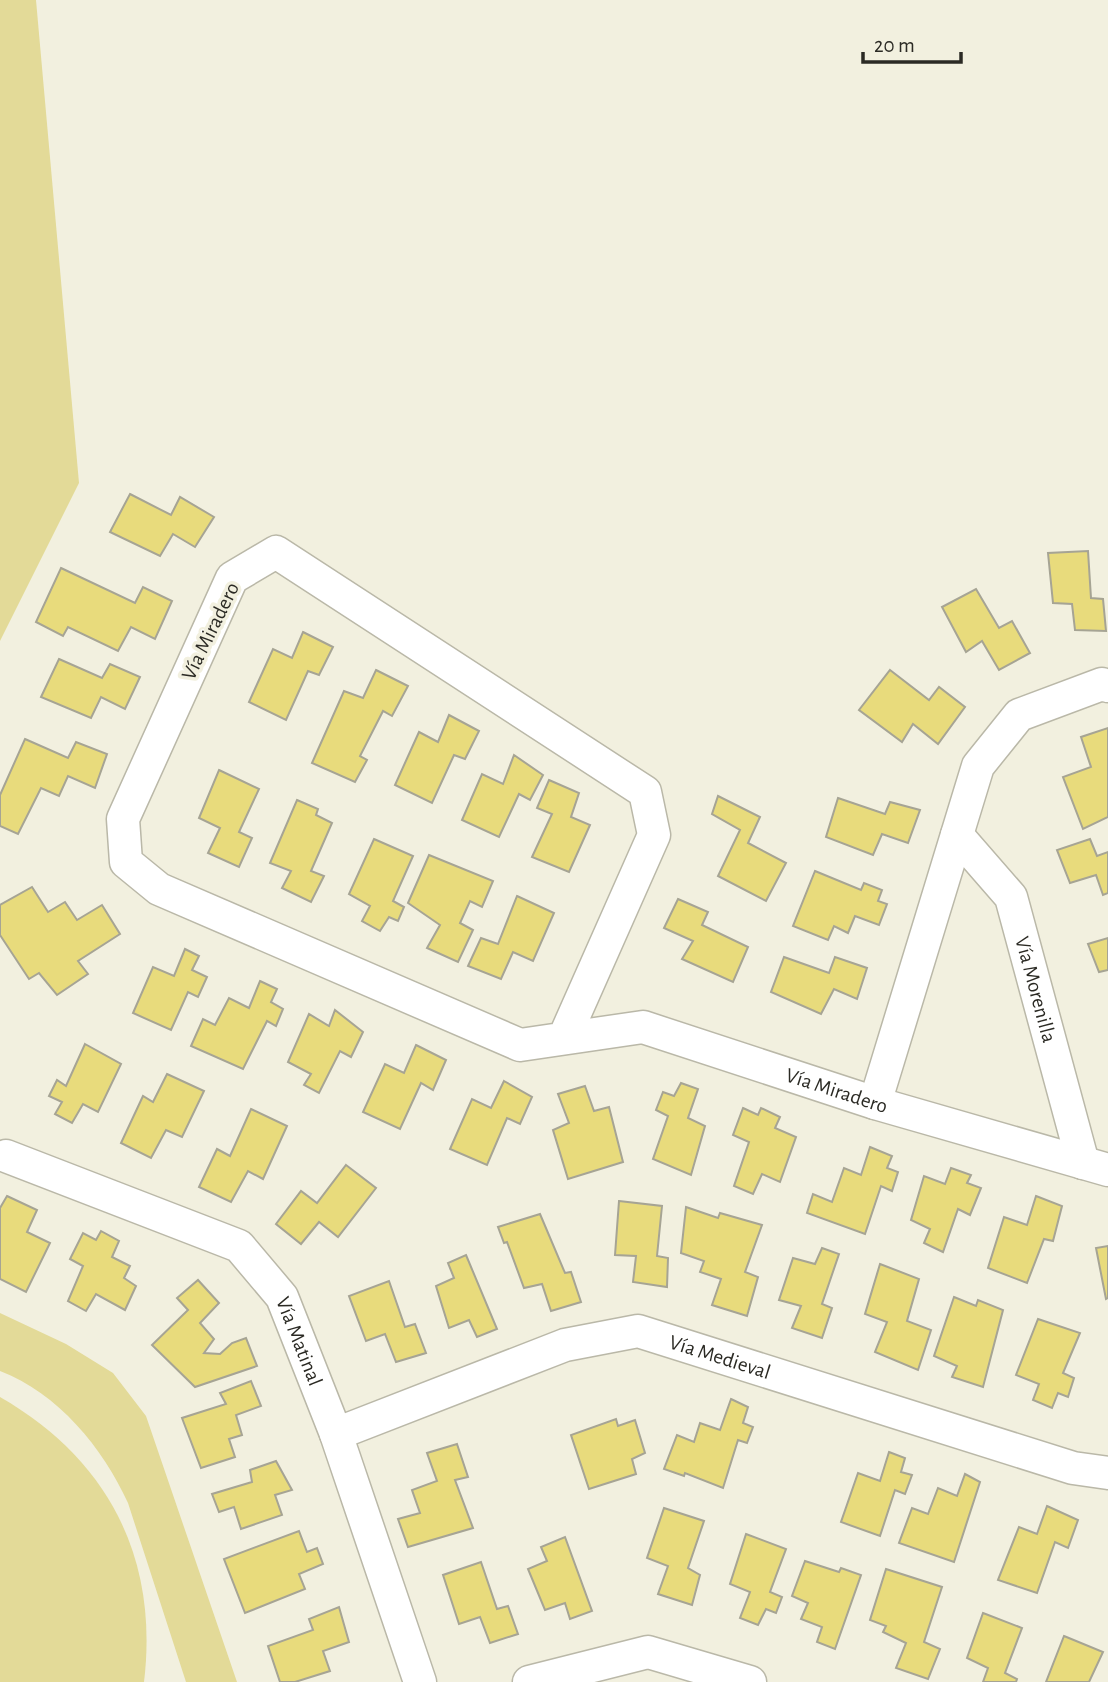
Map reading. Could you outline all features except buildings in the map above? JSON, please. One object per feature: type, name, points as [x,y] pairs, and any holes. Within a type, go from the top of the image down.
[{"type":"street","name":"Vía Miradero","points":[[564,1038],[654,835],[645,792],[276,552],[232,578],[123,819],[126,862],[159,889],[520,1045],[643,1027],[875,1103],[1095,1167]]},
{"type":"street","points":[[875,1103],[978,766],[1019,715],[1102,684],[1108,686]]},
{"type":"street","name":"Vía Morenilla","points":[[957,835],[1011,897],[1095,1167]]},
{"type":"street","name":"Vía Matinal","points":[[6,1156],[239,1246],[282,1297],[336,1434],[420,1682]]},
{"type":"street","name":"Vía Medieval","points":[[336,1434],[565,1345],[638,1331],[1073,1468],[1108,1473]]},
{"type":"street","points":[[530,1682],[648,1652],[750,1682]]},
{"type":"shaded area","points":[[0,0],[36,0],[79,483],[0,641]]},
{"type":"shaded area","points":[[0,1313],[66,1344],[113,1373],[146,1416],[237,1682],[186,1682],[128,1503],[118,1482],[92,1443],[59,1408],[41,1393],[0,1371]]},
{"type":"shaded area","points":[[0,1397],[38,1422],[70,1450],[97,1482],[118,1516],[134,1554],[143,1594],[147,1637],[144,1682],[0,1682]]}]
